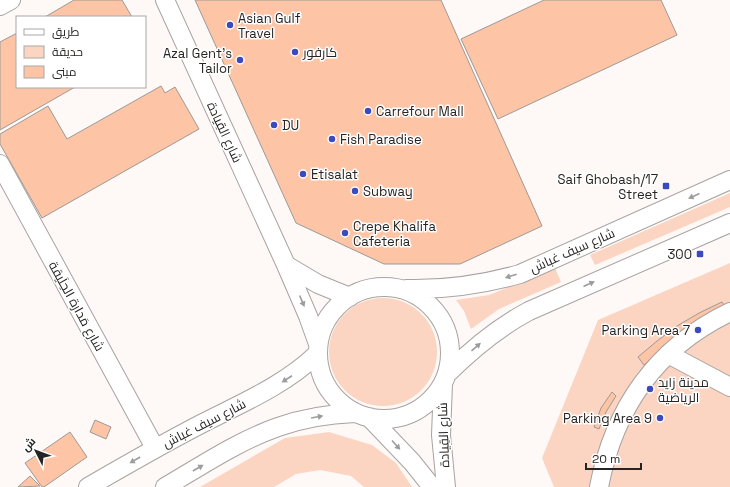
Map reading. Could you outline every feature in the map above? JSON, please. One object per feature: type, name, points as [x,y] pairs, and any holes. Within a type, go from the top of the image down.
[{"type":"street","points":[[0,6],[11,0]]},
{"type":"street","name":"شارع القِيادة","points":[[165,0],[286,265],[308,316],[317,349]]},
{"type":"street","name":"شارع مَدارة الحِلَيقة","points":[[0,164],[155,448]]},
{"type":"street","name":"شارع سيف غباش","points":[[406,289],[460,287],[498,280],[520,274],[730,180]]},
{"type":"street","points":[[164,487],[242,443],[278,427],[316,417],[362,415],[386,419],[403,416],[419,409],[433,398],[445,379],[485,339],[509,322],[528,311],[730,223]]},
{"type":"street","points":[[286,265],[318,284],[350,297]]},
{"type":"street","points":[[362,415],[345,406],[328,389],[322,378],[317,349],[322,330],[329,317],[338,306],[350,297],[363,291],[377,287],[392,286],[406,289],[419,296],[430,305],[440,316],[450,344],[450,359],[445,379]]},
{"type":"street","points":[[599,487],[603,464],[614,433],[628,404],[646,377],[668,354],[690,335],[715,319],[730,312]]},
{"type":"street","name":"شارع سيف غباش","points":[[88,487],[155,448],[285,380],[307,364],[317,349]]},
{"type":"street","points":[[668,354],[730,387]]},
{"type":"street","name":"شارع القِيادة","points":[[445,379],[441,435],[446,487]]},
{"type":"street","name":"شارع القِيادة","points":[[362,415],[412,462],[432,487]]},
{"type":"green space","points":[[730,193],[730,207],[595,265],[590,255]]},
{"type":"green space","name":"مدينة زايد الرياضية","points":[[730,263],[730,487],[554,487],[542,458],[598,320]]},
{"type":"green space","points":[[555,268],[561,282],[499,309],[471,329],[464,311],[456,300],[489,295]]},
{"type":"green space","points":[[383,298],[404,302],[421,314],[433,331],[437,352],[433,373],[421,390],[404,402],[383,406],[362,402],[345,390],[333,373],[329,352],[333,331],[345,314],[362,302]]},
{"type":"green space","points":[[329,432],[372,445],[396,463],[412,487],[364,487],[351,476],[320,470],[296,474],[274,487],[200,487],[285,438]]},
{"type":"building","points":[[74,0],[122,0],[131,16],[47,16]]},
{"type":"building","name":"Carrefour Mall","points":[[195,0],[441,0],[542,226],[460,264],[384,264],[296,223]]},
{"type":"building","points":[[544,0],[661,0],[677,35],[498,119],[461,39]]},
{"type":"building","points":[[16,34],[16,88],[73,88],[0,130],[0,42]]},
{"type":"building","points":[[161,86],[165,93],[175,87],[199,129],[42,218],[0,144],[0,134],[48,106],[67,139]]},
{"type":"building","points":[[722,302],[727,310],[659,352],[644,365],[638,357],[677,326]]},
{"type":"building","points":[[612,392],[616,396],[606,412],[599,429],[594,427],[601,408]]},
{"type":"building","points":[[95,420],[111,427],[106,439],[90,432]]},
{"type":"building","points":[[70,432],[87,457],[42,487],[25,463]]},
{"type":"building","points":[[30,476],[40,486],[18,487]]},
{"type":"place","name":"Asian Gulf Travel","points":[[230,25]]},
{"type":"place","name":"كارفور","points":[[295,52]]},
{"type":"place","name":"Azal Gent's Tailor","points":[[240,60]]},
{"type":"place","name":"Carrefour Mall","points":[[368,111]]},
{"type":"place","name":"DU","points":[[274,125]]},
{"type":"place","name":"Fish Paradise","points":[[332,139]]},
{"type":"place","name":"Etisalat","points":[[303,174]]},
{"type":"place","name":"Saif Ghobash/17 Street","points":[[666,186]]},
{"type":"place","name":"Subway","points":[[355,191]]},
{"type":"place","name":"Crepe Khalifa Cafeteria","points":[[345,233]]},
{"type":"place","name":"300","points":[[700,254]]},
{"type":"place","name":"Parking Area 7","points":[[698,330]]},
{"type":"place","name":"مدينة زايد الرياضية","points":[[650,389]]},
{"type":"place","name":"Parking Area 9","points":[[660,418]]}]
